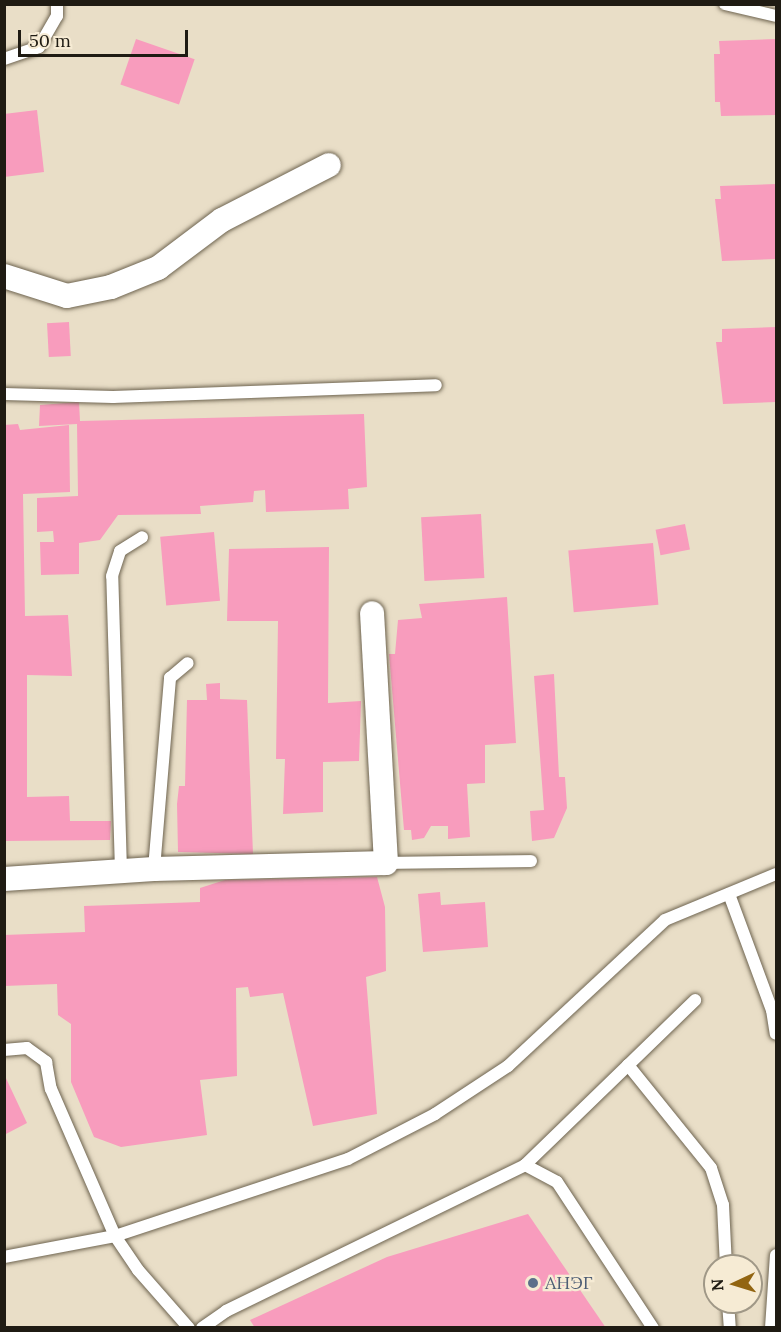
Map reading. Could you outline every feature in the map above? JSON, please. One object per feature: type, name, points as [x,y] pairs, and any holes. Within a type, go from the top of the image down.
[{"type":"street","points":[[4,276],[67,296],[111,287],[158,268],[222,220],[329,165]]},
{"type":"street","points":[[4,879],[154,869],[386,863],[372,613]]},
{"type":"lane","points":[[4,59],[39,47],[57,16],[57,4]]},
{"type":"lane","points":[[725,4],[777,16]]},
{"type":"lane","points":[[4,394],[114,397],[436,385]]},
{"type":"lane","points":[[121,871],[112,576],[120,551],[141,537]]},
{"type":"lane","points":[[154,869],[170,678],[188,663]]},
{"type":"lane","points":[[386,863],[531,861]]},
{"type":"lane","points":[[4,1257],[115,1236],[348,1159],[435,1114],[508,1066],[645,934],[664,920],[777,874]]},
{"type":"lane","points":[[729,894],[772,1010],[777,1034]]},
{"type":"lane","points":[[202,1328],[226,1311],[525,1165],[695,1000]]},
{"type":"lane","points":[[4,1050],[27,1048],[46,1062],[51,1089],[115,1236],[138,1270],[189,1328]]},
{"type":"lane","points":[[628,1065],[711,1168],[723,1205],[725,1254]]},
{"type":"lane","points":[[525,1165],[557,1182],[653,1328]]},
{"type":"lane","points":[[771,1328],[777,1255]]},
{"type":"building","points":[[136,39],[195,59],[179,105],[120,84]]},
{"type":"building","points":[[776,39],[776,115],[721,116],[720,102],[715,102],[714,54],[720,54],[719,41]]},
{"type":"building","points":[[37,110],[44,172],[4,177],[4,114]]},
{"type":"building","points":[[776,184],[776,259],[722,261],[715,199],[721,199],[720,186]]},
{"type":"building","points":[[69,322],[71,356],[49,357],[47,323]]},
{"type":"building","points":[[776,327],[776,402],[723,404],[716,342],[722,342],[722,329]]},
{"type":"building","points":[[79,402],[80,421],[364,414],[367,487],[348,489],[349,509],[266,512],[265,490],[254,491],[253,502],[200,506],[201,514],[118,515],[100,540],[79,543],[79,574],[41,575],[40,542],[54,542],[53,531],[37,532],[37,498],[78,496],[77,424],[39,426],[40,405]]},
{"type":"building","points":[[18,424],[20,430],[69,425],[70,492],[23,494],[25,616],[68,615],[72,676],[27,675],[27,797],[69,796],[70,821],[111,821],[110,840],[4,841],[4,425]]},
{"type":"building","points":[[481,514],[484,578],[424,581],[421,517]]},
{"type":"building","points":[[685,524],[690,550],[661,555],[656,530]]},
{"type":"building","points":[[214,532],[220,601],[166,605],[160,537]]},
{"type":"building","points":[[653,543],[658,605],[574,612],[568,550]]},
{"type":"building","points":[[329,547],[328,703],[361,701],[359,761],[323,762],[323,812],[283,814],[285,759],[276,759],[278,621],[227,621],[229,549]]},
{"type":"building","points":[[507,597],[516,743],[485,745],[485,783],[467,784],[470,837],[448,839],[448,826],[431,826],[424,838],[412,840],[411,830],[404,830],[389,654],[395,654],[398,620],[422,618],[419,604]]},
{"type":"building","points":[[554,674],[559,777],[565,777],[567,808],[554,838],[532,841],[530,811],[544,810],[534,676]]},
{"type":"building","points":[[220,683],[220,699],[247,700],[253,854],[178,852],[177,804],[179,786],[185,786],[187,700],[207,700],[206,684]]},
{"type":"building","points":[[377,877],[385,907],[386,971],[366,977],[377,1114],[313,1126],[283,993],[250,997],[248,987],[236,988],[237,1076],[200,1080],[207,1135],[121,1147],[94,1137],[71,1082],[71,1024],[58,1015],[57,984],[4,986],[4,935],[85,932],[84,906],[200,902],[200,888],[225,880]]},
{"type":"building","points":[[440,892],[441,905],[485,902],[488,947],[423,952],[418,894]]},
{"type":"building","points":[[4,1074],[27,1123],[4,1135]]},
{"type":"building","points":[[528,1214],[606,1328],[255,1328],[250,1320],[387,1257]]},
{"type":"place","name":"АНЭГ","points":[[533,1283]]}]
